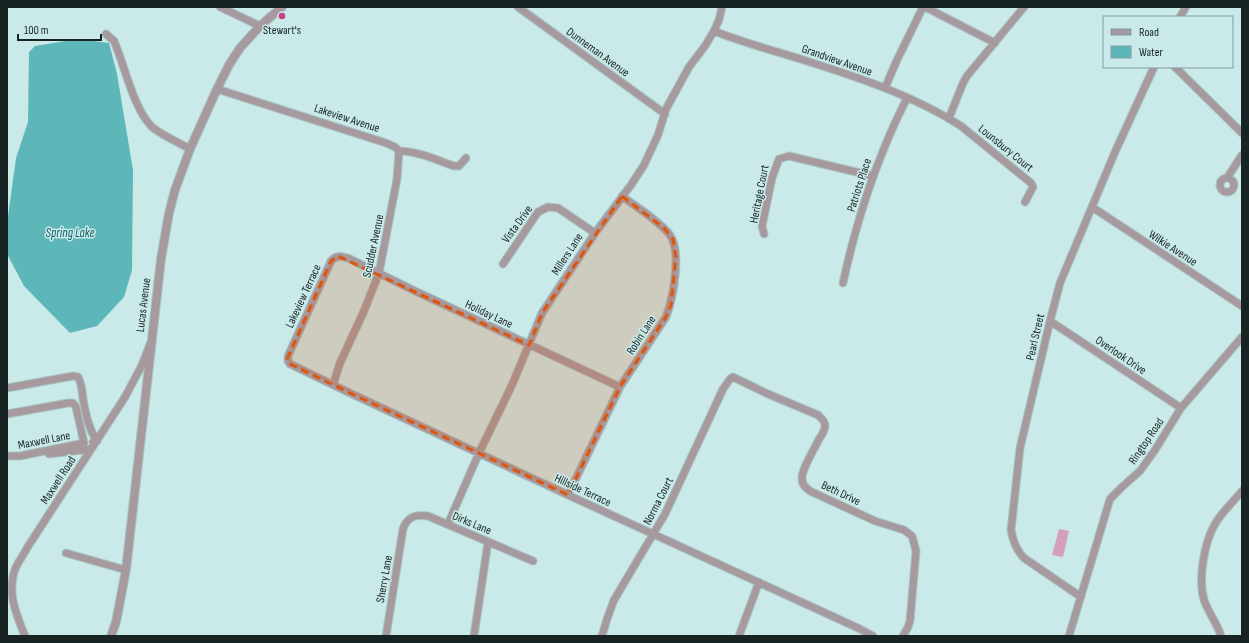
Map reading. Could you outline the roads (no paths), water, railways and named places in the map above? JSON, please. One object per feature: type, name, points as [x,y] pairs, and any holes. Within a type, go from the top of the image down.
[{"type":"street","points":[[220,7],[260,26]]},
{"type":"street","name":"Lucas Avenue","points":[[111,636],[116,622],[126,570],[161,259],[169,213],[175,190],[190,149],[229,65],[240,48],[260,26],[282,7]]},
{"type":"street","name":"Dunneman Avenue","points":[[518,7],[665,114]]},
{"type":"street","name":"Millers Lane","points":[[448,524],[479,453],[512,385],[542,313],[595,233],[644,166],[676,90],[689,67],[714,31],[719,20],[722,7]]},
{"type":"street","points":[[885,88],[897,60],[924,7],[995,42]]},
{"type":"street","points":[[949,118],[967,76],[1024,7]]},
{"type":"street","points":[[1181,16],[1186,7]]},
{"type":"street","name":"Grandview Avenue","points":[[714,31],[739,41],[814,63],[885,88],[949,118]]},
{"type":"street","points":[[106,34],[114,41],[140,108],[146,119],[152,127],[162,134],[190,149]]},
{"type":"street","name":"Pearl Street","points":[[1081,597],[1024,558],[1019,553],[1014,542],[1011,530],[1020,448],[1060,283],[1115,152],[1154,68]]},
{"type":"street","points":[[1176,68],[1242,133]]},
{"type":"street","name":"Lakeview Avenue","points":[[217,89],[386,142],[399,151],[406,151],[454,166],[458,166],[466,158]]},
{"type":"street","name":"Patriots Place","points":[[843,283],[872,176],[894,124],[907,98]]},
{"type":"street","name":"Lounsbury Court","points":[[949,118],[961,126],[1030,183],[1033,187],[1025,202]]},
{"type":"street","name":"Scudder Avenue","points":[[333,385],[340,363],[380,273],[397,179],[399,151]]},
{"type":"street","points":[[1227,178],[1242,155]]},
{"type":"street","name":"Heritage Court","points":[[764,234],[762,226],[763,219],[772,178],[779,159],[790,156],[872,176]]},
{"type":"street","name":"Robin Lane","points":[[568,495],[620,387],[666,317],[671,305],[676,257],[673,239],[664,228],[622,196]]},
{"type":"street","name":"Vista Drive","points":[[502,264],[538,212],[548,206],[558,208],[595,233]]},
{"type":"street","name":"Wilkie Avenue","points":[[1092,207],[1242,306]]},
{"type":"street","name":"Lakeview Terrace","points":[[288,359],[290,349],[331,261],[334,257],[338,256],[349,258]]},
{"type":"street","name":"Holiday Lane","points":[[349,258],[620,387]]},
{"type":"street","name":"Overlook Drive","points":[[1050,321],[1181,408]]},
{"type":"street","name":"Ringtop Road","points":[[1068,636],[1110,499],[1140,471],[1181,408],[1242,337]]},
{"type":"street","name":"Maxwell Road","points":[[25,636],[12,603],[12,586],[16,568],[27,548],[125,397],[142,365],[151,342]]},
{"type":"street","name":"Hillside Terrace","points":[[288,359],[290,364],[333,385],[858,628],[872,636]]},
{"type":"street","points":[[7,388],[68,376],[78,378],[81,382],[86,419],[91,433],[97,441]]},
{"type":"street","name":"Norma Court","points":[[602,636],[614,600],[666,514],[723,389],[730,378],[733,377]]},
{"type":"street","name":"Beth Drive","points":[[733,377],[768,394],[818,415],[824,421],[824,431],[809,458],[802,475],[805,487],[810,491],[875,521],[904,530],[912,536],[916,551],[910,621],[903,636]]},
{"type":"street","name":"Maxwell Lane","points":[[7,414],[73,403],[76,407],[84,443]]},
{"type":"street","name":"Maxwell Lane","points":[[7,456],[20,456],[97,441]]},
{"type":"street","points":[[7,460],[91,449]]},
{"type":"street","points":[[1221,636],[1204,600],[1202,576],[1203,563],[1214,526],[1242,491]]},
{"type":"street","name":"Dirks Lane","points":[[405,525],[413,516],[428,516],[533,561]]},
{"type":"street","name":"Sherry Lane","points":[[386,636],[405,525]]},
{"type":"street","points":[[474,636],[488,542]]},
{"type":"street","points":[[66,553],[126,570]]},
{"type":"street","points":[[739,636],[759,582]]},
{"type":"water","name":"Spring Lake","points":[[78,39],[109,43],[117,74],[133,170],[132,270],[124,297],[97,326],[70,333],[24,286],[7,254],[7,224],[16,158],[28,122],[29,52],[35,46]]},
{"type":"place","name":"Stewart's","points":[[282,16]]}]
